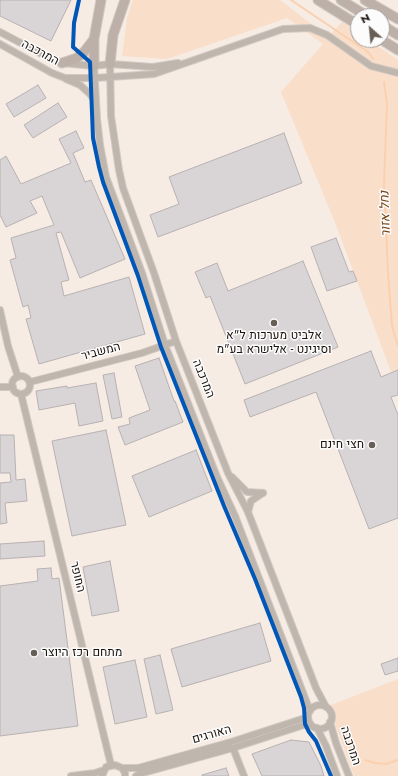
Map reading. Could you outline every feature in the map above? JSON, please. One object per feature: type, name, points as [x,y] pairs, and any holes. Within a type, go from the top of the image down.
[{"type":"highway","points":[[94,66],[94,39],[101,0]]},
{"type":"highway","points":[[110,64],[113,35],[125,0]]},
{"type":"highway","points":[[318,0],[350,20]]},
{"type":"highway","points":[[341,0],[354,8]]},
{"type":"highway","points":[[365,0],[398,19]]},
{"type":"highway","points":[[62,63],[77,58],[84,52],[94,39]]},
{"type":"street","points":[[95,78],[154,74],[283,29],[310,28],[327,35],[371,66],[398,73]]},
{"type":"street","name":"המרכבה","points":[[0,32],[49,58],[62,63],[94,66],[110,64],[111,116],[123,188],[154,273],[176,341],[228,473],[248,512],[316,688],[326,706]]},
{"type":"street","name":"המרכבה","points":[[0,44],[52,73],[65,78],[95,78]]},
{"type":"street","points":[[110,64],[153,66],[187,62]]},
{"type":"street","name":"המרכבה","points":[[94,66],[100,145],[106,177],[142,273],[165,345],[217,477],[237,523],[309,717]]},
{"type":"street","points":[[65,78],[80,85],[96,102]]},
{"type":"street","points":[[0,310],[8,346],[18,376]]},
{"type":"street","name":"המשביר","points":[[30,382],[142,353],[176,341]]},
{"type":"street","points":[[12,387],[16,392],[21,394],[24,394],[29,390],[30,382],[26,377],[18,376]]},
{"type":"street","points":[[12,387],[14,380],[18,376]]},
{"type":"street","points":[[0,387],[12,387]]},
{"type":"street","name":"החופר","points":[[21,394],[111,765]]},
{"type":"street","points":[[228,473],[247,492],[262,493],[251,501],[248,512]]},
{"type":"street","points":[[317,706],[326,706],[331,714],[330,722],[325,728],[317,728],[309,717],[317,706]]},
{"type":"street","name":"האורגים","points":[[136,776],[233,748],[309,717]]},
{"type":"street","name":"האורגים","points":[[111,765],[122,768],[138,768],[231,742],[309,717]]},
{"type":"street","name":"המרכבה","points":[[330,722],[336,743],[349,776]]},
{"type":"street","name":"המרכבה","points":[[317,728],[326,746],[337,776]]},
{"type":"street","points":[[233,748],[244,776]]},
{"type":"street","points":[[71,776],[103,773],[111,765]]},
{"type":"street","points":[[122,768],[125,776]]},
{"type":"shaded area","points":[[133,0],[280,0],[328,37],[342,22],[350,27],[350,48],[381,48],[398,60],[398,390],[334,220],[281,92],[323,44],[287,18],[167,59],[122,56],[127,18]]},
{"type":"shaded area","points":[[398,679],[398,776],[354,776],[335,724],[331,705]]},
{"type":"building","points":[[0,0],[71,0],[51,41],[0,16]]},
{"type":"building","points":[[38,85],[46,98],[14,117],[6,104]]},
{"type":"building","points":[[58,103],[67,117],[33,138],[24,125]]},
{"type":"building","points":[[76,131],[84,148],[73,153],[85,182],[91,180],[125,259],[80,278],[61,232],[56,233],[69,280],[61,282],[64,296],[129,277],[145,334],[39,364],[26,319],[31,318],[28,305],[23,307],[10,260],[16,258],[11,238],[54,225],[42,196],[30,201],[37,213],[6,227],[0,215],[0,160],[6,156],[21,184],[71,163],[59,139]]},
{"type":"building","points":[[284,133],[302,183],[158,237],[150,215],[179,204],[169,177]]},
{"type":"building","points":[[336,238],[349,272],[353,271],[357,281],[327,291],[311,247]]},
{"type":"building","name":"אלביט מערכות ל\"א וסיגינט - אלישרא בע\"מ","points":[[303,261],[338,347],[245,384],[210,296],[206,298],[195,272],[217,263],[228,291]]},
{"type":"building","points":[[371,351],[381,377],[398,370],[398,395],[391,397],[398,415],[398,518],[369,529],[316,392],[250,417],[244,400]]},
{"type":"building","points":[[159,358],[183,422],[125,445],[118,427],[130,424],[129,418],[150,410],[135,366]]},
{"type":"building","points":[[114,373],[122,417],[112,419],[103,375]]},
{"type":"building","points":[[96,383],[103,421],[79,426],[75,403],[39,410],[36,391]]},
{"type":"building","points":[[106,430],[126,525],[72,536],[52,441]]},
{"type":"building","points":[[0,435],[14,435],[16,480],[25,479],[27,501],[5,503],[7,523],[0,524],[0,483],[11,482],[10,473],[0,473]]},
{"type":"building","points":[[196,450],[212,491],[149,517],[132,476]]},
{"type":"building","points":[[44,541],[45,556],[0,559],[0,544]]},
{"type":"building","points":[[110,561],[119,611],[92,616],[83,567]]},
{"type":"building","name":"מתחם רכז היוצר","points":[[51,568],[52,579],[59,578],[78,726],[0,736],[0,586],[38,581],[37,569]]},
{"type":"building","points":[[260,623],[271,661],[182,687],[171,649]]},
{"type":"building","points":[[160,655],[173,710],[156,714],[144,659]]},
{"type":"building","points":[[398,658],[398,671],[385,675],[381,664]]},
{"type":"building","points":[[135,660],[147,717],[115,724],[103,667]]},
{"type":"building","points":[[291,740],[309,742],[321,766],[324,776],[262,776],[252,754]]},
{"type":"building","points":[[226,768],[229,776],[202,776],[202,775]]},
{"type":"waterway","name":"נחל אזור","points":[[291,0],[368,52],[373,59]]},
{"type":"waterway","name":"נחל אזור","points":[[384,82],[387,104],[384,183],[388,272],[392,326],[398,346]]},
{"type":"waterway","points":[[365,760],[386,764],[398,760]]},
{"type":"cycle path","points":[[79,0],[74,23],[73,47],[90,62],[93,138],[103,182],[138,276],[161,347],[301,697],[304,708],[305,724],[316,741],[331,776]]},
{"type":"place","name":"אלביט מערכות ל\"א וסיגינט - אלישרא בע\"מ","points":[[274,323]]},
{"type":"place","name":"חצי חינם","points":[[372,445]]},
{"type":"place","name":"מתחם רכז היוצר","points":[[34,653]]}]
